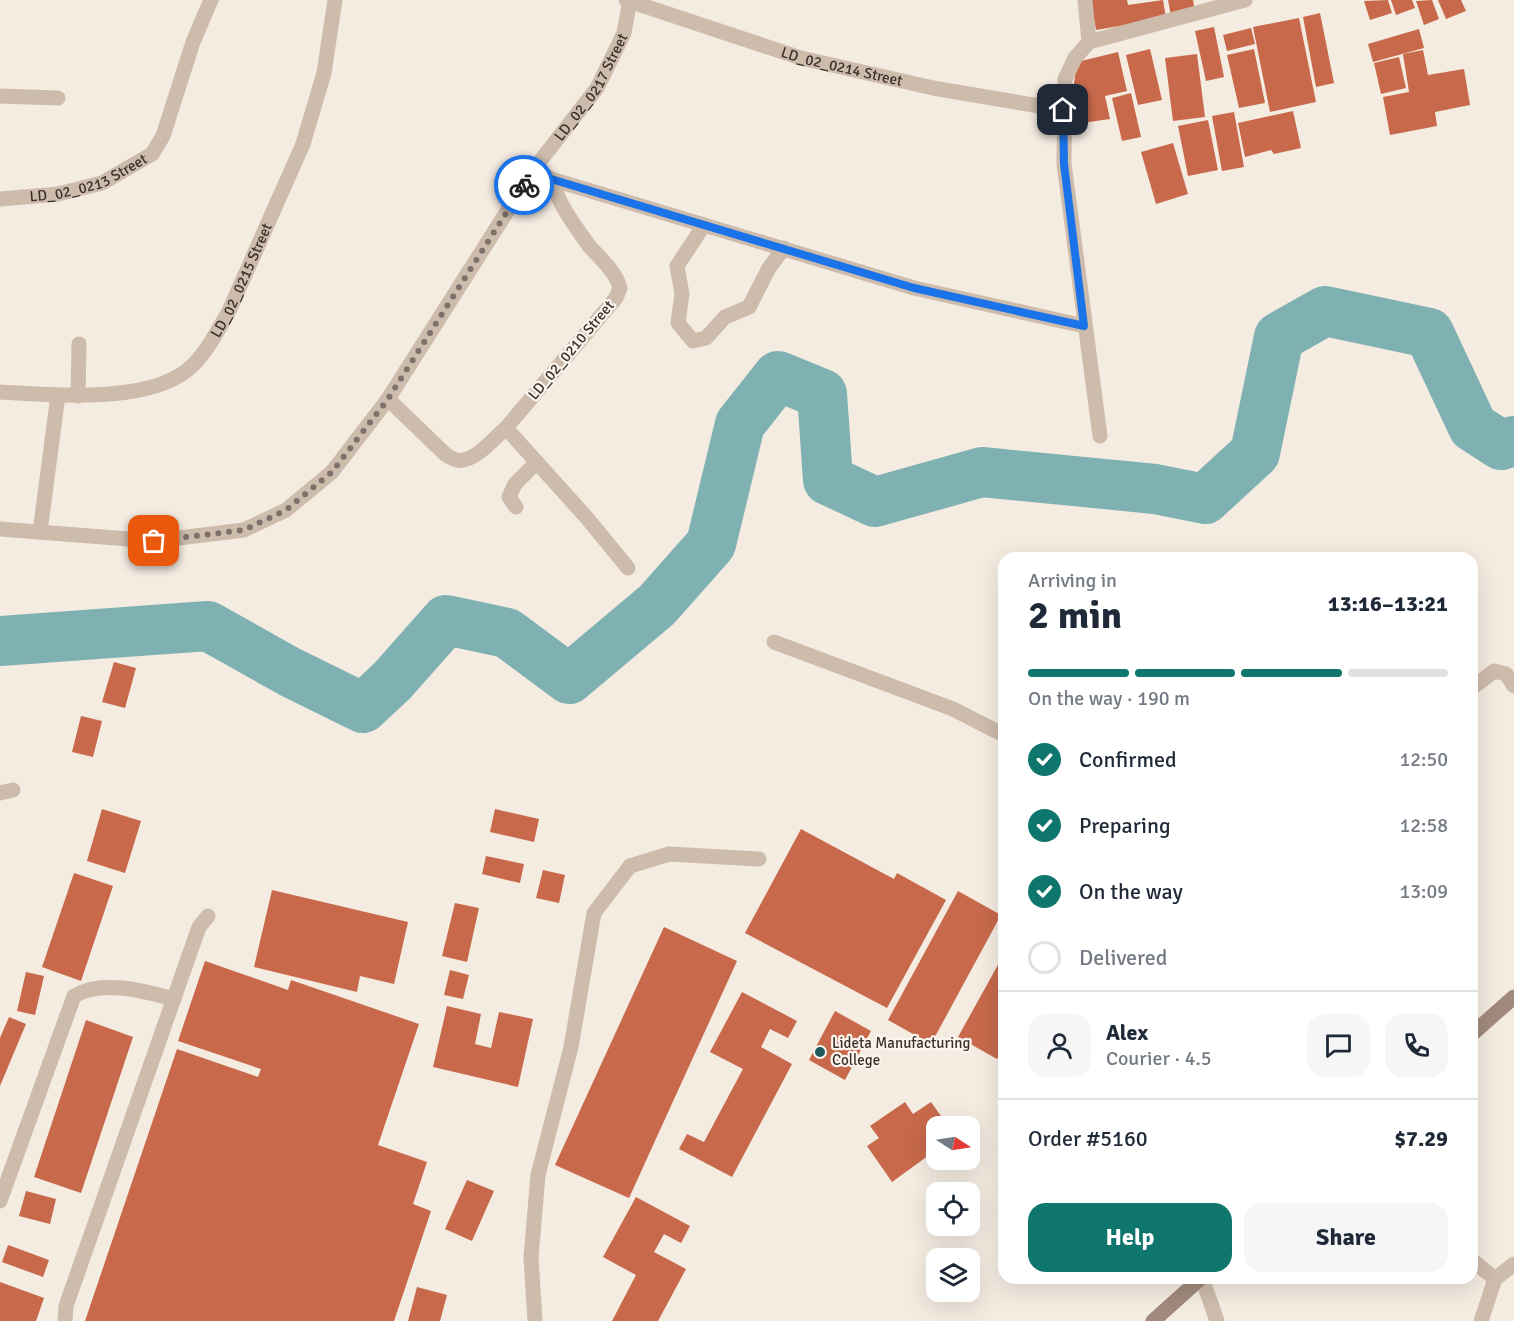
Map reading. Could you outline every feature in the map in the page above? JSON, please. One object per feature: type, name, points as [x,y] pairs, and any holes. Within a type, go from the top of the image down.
[{"type":"main road","points":[[1478,1029],[1514,997]]},
{"type":"main road","points":[[1153,1321],[1194,1284]]},
{"type":"street","name":"LD_02_0213 Street","points":[[0,199],[58,194],[102,183],[152,154],[163,136],[194,42],[211,0]]},
{"type":"street","name":"LD_02_0215 Street","points":[[0,392],[78,396],[110,394],[162,384],[192,366],[215,336],[229,311],[303,144],[324,73],[335,0]]},
{"type":"street","name":"LD_02_0214 Street","points":[[629,0],[801,58],[933,88],[1063,110]]},
{"type":"street","name":"LD_02_0217 Street","points":[[0,529],[154,541],[244,530],[286,510],[332,472],[388,399],[534,169],[597,88],[624,33],[629,0]]},
{"type":"street","points":[[1085,0],[1089,42]]},
{"type":"street","points":[[1100,436],[1064,164],[1065,79],[1075,58],[1089,42],[1245,0]]},
{"type":"street","points":[[0,96],[58,98]]},
{"type":"street","points":[[534,169],[551,179],[914,288],[1084,326]]},
{"type":"street","name":"LD_02_0210 Street","points":[[388,399],[445,454],[462,461],[475,455],[506,428],[616,298],[620,288],[614,275],[567,215],[557,198],[551,179]]},
{"type":"street","points":[[704,225],[677,266],[682,294],[678,323],[693,341],[706,338],[725,317],[749,307],[769,268],[784,248]]},
{"type":"street","points":[[78,396],[79,344]]},
{"type":"street","points":[[40,532],[58,395]]},
{"type":"street","points":[[506,428],[628,568]]},
{"type":"street","points":[[516,507],[509,497],[512,489],[537,462]]},
{"type":"street","points":[[774,642],[953,709],[998,732]]},
{"type":"street","points":[[1478,683],[1494,671],[1506,674],[1514,686]]},
{"type":"street","points":[[535,1321],[531,1257],[538,1175],[571,1047],[594,913],[630,866],[669,854],[759,859]]},
{"type":"street","points":[[65,1321],[66,1306],[199,927],[208,916]]},
{"type":"street","points":[[0,1201],[74,996],[85,989],[119,988],[174,999]]},
{"type":"street","points":[[1478,1265],[1495,1279]]},
{"type":"street","points":[[1481,1321],[1495,1279],[1512,1271]]},
{"type":"street","points":[[1203,1284],[1217,1321]]},
{"type":"building","points":[[1091,0],[1127,0],[1128,5],[1163,0],[1166,18],[1096,30]]},
{"type":"building","points":[[1168,0],[1193,0],[1195,11],[1171,16]]},
{"type":"building","points":[[1388,0],[1392,13],[1370,20],[1364,1]]},
{"type":"building","points":[[1391,0],[1412,0],[1415,8],[1396,15]]},
{"type":"building","points":[[1432,0],[1439,19],[1424,25],[1416,1]]},
{"type":"building","points":[[1438,0],[1461,0],[1466,11],[1446,19]]},
{"type":"building","points":[[1320,13],[1334,83],[1316,87],[1303,17]]},
{"type":"building","points":[[1299,18],[1316,102],[1270,112],[1253,27]]},
{"type":"building","points":[[1214,27],[1224,77],[1206,81],[1195,31]]},
{"type":"building","points":[[1251,28],[1255,44],[1227,51],[1223,35]]},
{"type":"building","points":[[1419,29],[1424,48],[1373,62],[1368,44]]},
{"type":"building","points":[[1150,49],[1162,100],[1138,105],[1126,55]]},
{"type":"building","points":[[1254,49],[1265,103],[1239,108],[1227,55]]},
{"type":"building","points":[[1423,50],[1428,75],[1464,69],[1470,105],[1435,112],[1437,126],[1390,135],[1383,97],[1409,92],[1403,54]]},
{"type":"building","points":[[1118,52],[1127,91],[1105,96],[1110,119],[1068,125],[1077,62]]},
{"type":"building","points":[[1197,54],[1205,117],[1173,121],[1165,58]]},
{"type":"building","points":[[1399,57],[1406,88],[1381,94],[1374,63]]},
{"type":"building","points":[[1131,93],[1141,137],[1122,141],[1112,98]]},
{"type":"building","points":[[1293,111],[1301,148],[1274,154],[1271,150],[1245,157],[1238,123]]},
{"type":"building","points":[[1234,112],[1244,167],[1222,171],[1212,116]]},
{"type":"building","points":[[1208,120],[1218,170],[1188,176],[1178,126]]},
{"type":"building","points":[[1173,143],[1188,194],[1156,204],[1141,152]]},
{"type":"building","points":[[114,662],[136,668],[125,708],[102,702]]},
{"type":"building","points":[[81,716],[102,721],[93,757],[72,752]]},
{"type":"building","points":[[102,809],[141,821],[125,873],[87,861]]},
{"type":"building","points":[[495,809],[539,819],[534,842],[490,832]]},
{"type":"building","points":[[801,829],[894,879],[897,873],[946,900],[887,1008],[745,933]]},
{"type":"building","points":[[486,856],[524,864],[520,883],[482,874]]},
{"type":"building","points":[[543,870],[565,875],[559,903],[536,898]]},
{"type":"building","points":[[74,873],[113,886],[81,981],[42,967]]},
{"type":"building","points":[[272,890],[408,922],[394,984],[360,976],[357,992],[254,967]]},
{"type":"building","points":[[958,891],[998,913],[998,921],[931,1044],[888,1020]]},
{"type":"building","points":[[455,903],[479,908],[467,962],[442,956]]},
{"type":"building","points":[[664,927],[737,961],[629,1198],[555,1165]]},
{"type":"building","points":[[205,961],[288,990],[291,980],[419,1024],[378,1145],[427,1162],[413,1204],[431,1211],[394,1321],[85,1321],[177,1049],[258,1077],[261,1069],[178,1041]]},
{"type":"building","points":[[998,965],[998,1057],[997,1059],[958,1037]]},
{"type":"building","points":[[450,970],[469,975],[463,999],[444,995]]},
{"type":"building","points":[[26,972],[44,976],[35,1015],[17,1011]]},
{"type":"building","points":[[742,992],[797,1021],[788,1038],[770,1029],[761,1047],[792,1064],[732,1177],[679,1149],[687,1134],[704,1142],[743,1069],[710,1052]]},
{"type":"building","points":[[447,1006],[481,1014],[475,1044],[491,1048],[499,1012],[533,1019],[518,1087],[433,1067]]},
{"type":"building","points":[[835,1011],[871,1031],[845,1080],[809,1060]]},
{"type":"building","points":[[9,1017],[26,1024],[0,1086],[0,1038]]},
{"type":"building","points":[[86,1020],[133,1037],[81,1193],[34,1177]]},
{"type":"building","points":[[905,1102],[913,1114],[931,1102],[941,1116],[926,1116],[926,1157],[892,1182],[867,1146],[879,1138],[870,1126]]},
{"type":"building","points":[[467,1180],[494,1191],[472,1241],[445,1229]]},
{"type":"building","points":[[26,1191],[56,1199],[50,1224],[19,1216]]},
{"type":"building","points":[[636,1197],[690,1226],[681,1243],[664,1234],[654,1252],[686,1269],[658,1321],[612,1321],[636,1275],[603,1257]]},
{"type":"building","points":[[8,1245],[49,1260],[43,1277],[2,1262]]},
{"type":"building","points":[[0,1282],[44,1298],[36,1321],[0,1321]]},
{"type":"building","points":[[417,1287],[447,1295],[440,1321],[408,1321]]},
{"type":"waterway","points":[[0,641],[208,626],[290,672],[363,708],[392,681],[446,620],[507,633],[569,679],[657,605],[711,544],[740,424],[778,376],[822,394],[828,480],[875,502],[982,472],[1155,489],[1205,499],[1255,453],[1279,337],[1325,311],[1429,333],[1473,427],[1501,445],[1514,441]]},
{"type":"way so far","points":[[154,541],[244,530],[286,510],[332,472],[388,399],[524,185]]},
{"type":"place","name":"Lideta Manufacturing College","points":[[820,1052]]},
{"type":"route","points":[[524,185],[534,169],[551,179],[914,288],[1084,326],[1064,164],[1063,110]]}]
